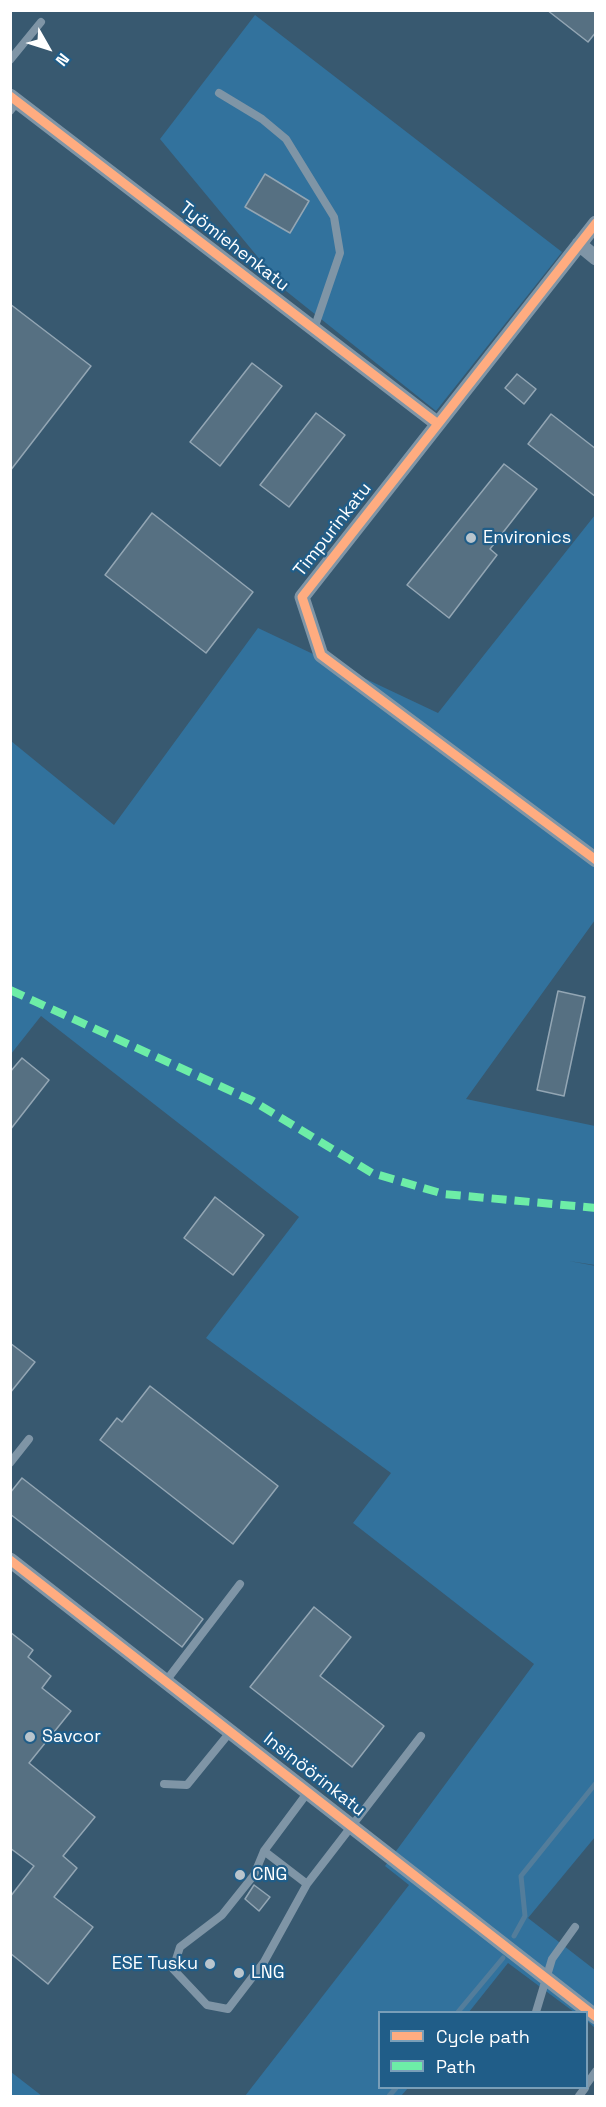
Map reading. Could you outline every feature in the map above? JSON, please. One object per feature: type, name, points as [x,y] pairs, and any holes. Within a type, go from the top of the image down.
[{"type":"street","name":"Työmiehenkatu","points":[[13,103],[438,424]]},
{"type":"street","name":"Timpurinkatu","points":[[596,224],[302,597],[321,655],[596,860]]},
{"type":"street","points":[[579,244],[596,258]]},
{"type":"street","name":"Insinöörinkatu","points":[[10,1560],[596,2017]]},
{"type":"lane","points":[[10,60],[41,22]]},
{"type":"lane","points":[[219,93],[262,118],[286,139],[334,217],[340,253],[314,329]]},
{"type":"lane","points":[[10,1462],[29,1439]]},
{"type":"lane","points":[[166,1681],[240,1584]]},
{"type":"lane","points":[[164,1784],[187,1785],[231,1731]]},
{"type":"lane","points":[[308,1791],[264,1851],[254,1875],[222,1915],[180,1947],[173,1969],[207,2005],[228,2009],[264,1962],[307,1884],[421,1736]]},
{"type":"lane","points":[[264,1851],[307,1884]]},
{"type":"lane","points":[[536,2011],[548,1980],[552,1959],[574,1928]]},
{"type":"shaded area","points":[[255,15],[562,252],[436,411],[286,291],[160,139]]},
{"type":"shaded area","points":[[595,515],[595,920],[466,1099],[595,1126],[595,1265],[569,1261],[596,1266],[595,1837],[528,1918],[595,1970],[595,2028],[588,2022],[588,2011],[573,2011],[508,1963],[470,2011],[378,2011],[378,2089],[407,2089],[401,2096],[245,2096],[409,1885],[385,1866],[534,1664],[353,1523],[391,1473],[206,1338],[299,1217],[41,1016],[11,1054],[11,741],[114,825],[258,628],[438,713]]},
{"type":"shaded area","points":[[11,2072],[42,2096],[11,2096]]},
{"type":"building","points":[[547,10],[596,10],[596,32],[588,42]]},
{"type":"building","points":[[265,174],[309,201],[290,233],[245,207]]},
{"type":"building","points":[[10,304],[91,366],[10,471]]},
{"type":"building","points":[[252,363],[282,386],[220,466],[190,442]]},
{"type":"building","points":[[517,374],[536,389],[524,404],[505,388]]},
{"type":"building","points":[[316,413],[345,435],[289,507],[260,485]]},
{"type":"building","points":[[551,414],[596,449],[596,497],[528,444]]},
{"type":"building","name":"Environics","points":[[504,464],[537,489],[490,549],[497,555],[449,618],[407,585]]},
{"type":"building","points":[[152,513],[253,592],[206,653],[105,575]]},
{"type":"building","points":[[558,991],[585,997],[564,1096],[537,1090]]},
{"type":"building","points":[[22,1058],[49,1080],[10,1130],[10,1072]]},
{"type":"building","points":[[215,1197],[264,1235],[233,1275],[184,1238]]},
{"type":"building","points":[[10,1343],[35,1362],[10,1393]]},
{"type":"building","points":[[150,1386],[278,1486],[233,1544],[100,1440],[117,1418],[122,1422]]},
{"type":"building","points":[[22,1478],[203,1619],[182,1647],[10,1514],[10,1493]]},
{"type":"building","points":[[314,1607],[351,1637],[320,1676],[384,1726],[352,1767],[250,1687]]},
{"type":"building","name":"Savcor","points":[[10,1632],[33,1650],[28,1657],[51,1676],[42,1688],[71,1711],[29,1763],[95,1817],[63,1856],[77,1868],[54,1897],[93,1927],[48,1984],[10,1953],[10,1897],[34,1866],[10,1848]]},
{"type":"building","points":[[254,1885],[270,1897],[259,1911],[245,1899]]},
{"type":"waterway","points":[[514,1936],[525,1916],[521,1876],[596,1783]]},
{"type":"waterway","points":[[459,2011],[503,1958]]},
{"type":"waterway","points":[[389,2096],[395,2089]]},
{"type":"marked path","points":[[10,990],[253,1101],[372,1173],[444,1194],[596,1208]]},
{"type":"cycle path","points":[[10,96],[438,424]]},
{"type":"cycle path","points":[[596,223],[302,597],[321,655],[596,860]]},
{"type":"cycle path","points":[[10,1560],[596,2017]]},
{"type":"place","name":"Environics","points":[[471,538]]},
{"type":"place","name":"Savcor","points":[[30,1737]]},
{"type":"place","name":"CNG","points":[[240,1875]]},
{"type":"place","name":"ESE Tusku","points":[[210,1964]]},
{"type":"place","name":"LNG","points":[[239,1973]]}]
